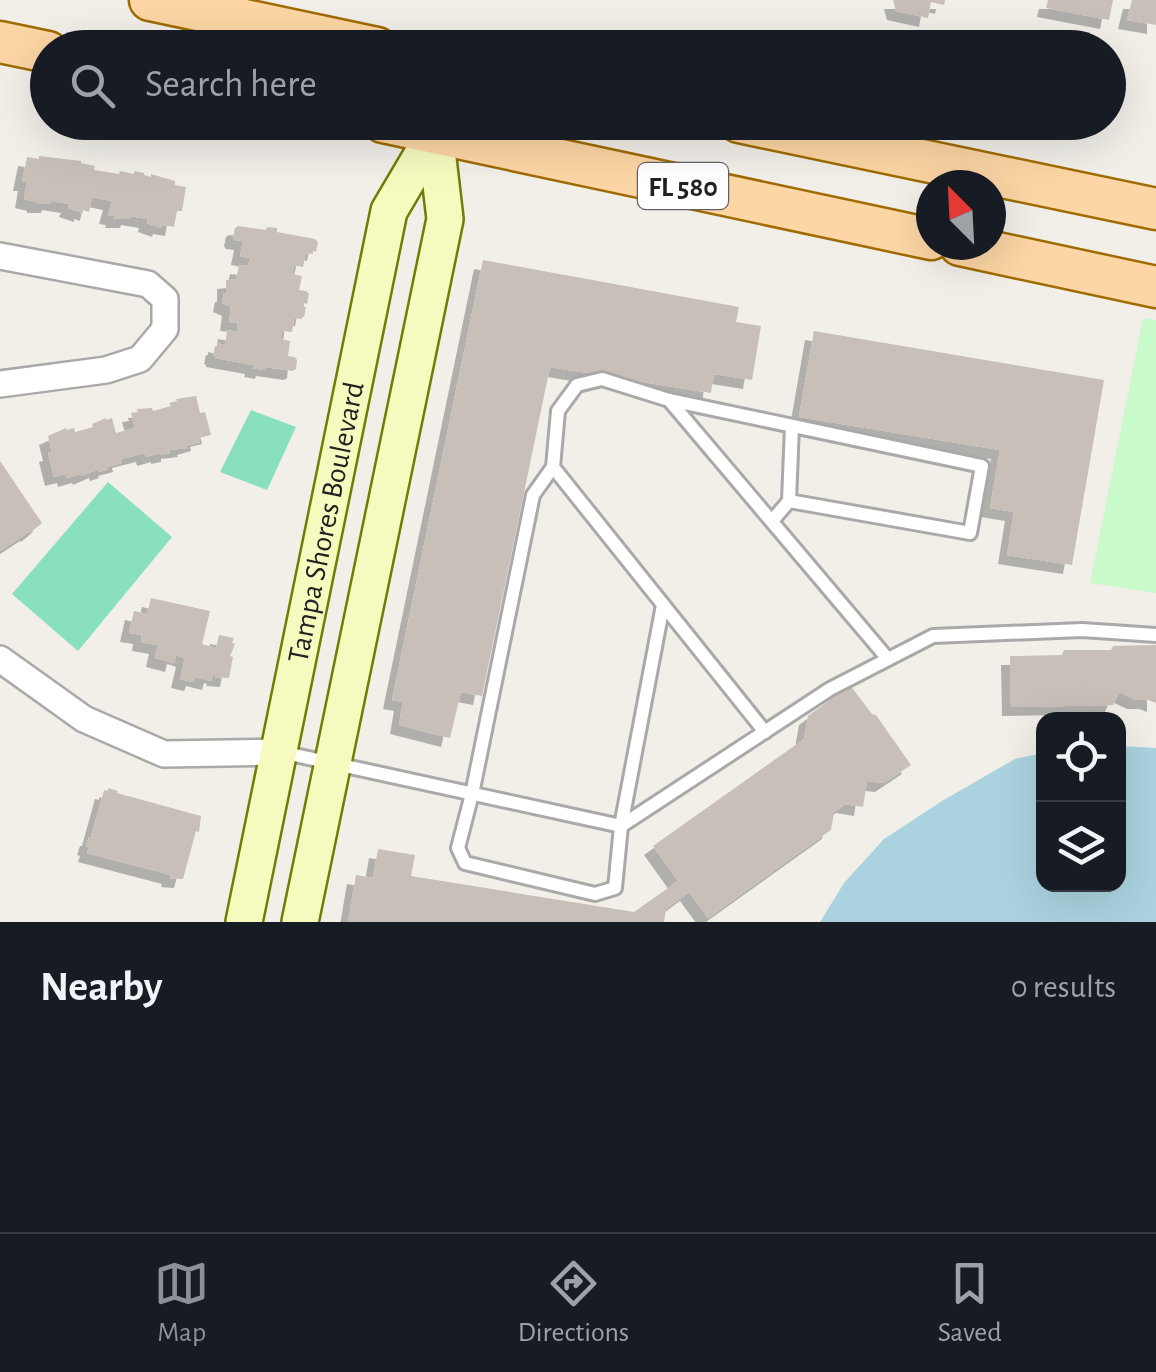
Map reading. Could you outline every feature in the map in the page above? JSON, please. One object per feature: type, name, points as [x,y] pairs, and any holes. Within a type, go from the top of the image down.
[{"type":"main road","points":[[150,0],[292,30]]},
{"type":"main road","points":[[0,42],[30,48]]},
{"type":"main road","name":"FL 580","points":[[490,140],[916,236]]},
{"type":"main road","name":"FL 580","points":[[825,140],[1156,209]]},
{"type":"main road","points":[[1006,255],[1156,287]]},
{"type":"street","name":"Tampa Shores Boulevard","points":[[244,922],[389,211],[429,140]]},
{"type":"street","name":"Tampa Shores Boulevard","points":[[300,922],[445,219],[437,140]]},
{"type":"street","points":[[0,256],[148,284],[165,300],[165,329],[140,359],[106,370],[0,384]]},
{"type":"street","points":[[0,659],[84,719],[164,754],[278,752]]},
{"type":"lane","points":[[663,605],[621,826],[615,888],[595,894],[465,863],[458,848],[533,496],[552,468],[558,411],[577,385],[602,379],[669,400],[982,466],[970,533],[789,501]]},
{"type":"lane","points":[[669,400],[888,659]]},
{"type":"lane","points":[[772,521],[789,501],[792,426]]},
{"type":"lane","points":[[552,468],[765,732]]},
{"type":"lane","points":[[278,752],[621,826],[830,689],[933,636],[1082,630],[1156,634]]},
{"type":"green space","points":[[1143,318],[1156,320],[1156,593],[1090,583]]},
{"type":"green space","points":[[251,410],[296,427],[267,490],[220,472]]},
{"type":"green space","points":[[108,482],[172,537],[78,651],[12,594]]},
{"type":"water","points":[[1126,746],[1156,748],[1156,922],[820,922],[844,883],[884,839],[1015,759],[1036,754],[1036,892],[1126,892]]},
{"type":"building","points":[[893,0],[945,0],[944,5],[931,2],[928,18],[896,11]]},
{"type":"building","points":[[1048,0],[1113,0],[1109,20],[1046,8]]},
{"type":"building","points":[[1132,0],[1156,0],[1156,25],[1127,20]]},
{"type":"building","points":[[27,157],[81,161],[95,166],[94,170],[119,174],[134,171],[175,181],[175,185],[186,187],[182,211],[177,211],[174,227],[161,228],[147,223],[148,219],[114,219],[115,216],[108,215],[112,201],[92,197],[89,212],[83,213],[68,208],[70,204],[36,204],[24,199],[27,182],[22,182]]},
{"type":"building","points":[[238,226],[277,228],[277,232],[318,242],[316,252],[306,253],[303,267],[294,265],[292,274],[302,276],[299,290],[309,294],[304,317],[294,318],[292,332],[282,331],[281,339],[290,341],[288,356],[297,360],[293,371],[253,368],[254,365],[213,355],[217,343],[225,345],[227,330],[237,332],[238,323],[229,322],[231,307],[222,303],[226,280],[236,279],[239,265],[248,266],[250,258],[240,256],[243,241],[233,237]]},
{"type":"building","points":[[483,260],[739,307],[736,322],[761,326],[752,380],[714,374],[711,393],[550,367],[482,696],[461,692],[450,738],[399,725],[403,702],[392,700]]},
{"type":"building","points":[[814,331],[1104,380],[1072,565],[1007,555],[1014,512],[990,508],[1000,450],[799,417]]},
{"type":"building","points":[[196,396],[211,435],[199,438],[200,442],[170,453],[146,457],[145,453],[121,459],[122,463],[99,472],[98,469],[82,476],[54,477],[48,436],[66,428],[74,428],[75,432],[93,427],[92,424],[106,418],[112,418],[116,433],[135,428],[131,413],[138,412],[137,409],[153,411],[171,406],[169,403],[176,399]]},
{"type":"building","points":[[0,461],[42,523],[0,551]]},
{"type":"building","points":[[151,598],[210,611],[202,644],[216,648],[219,635],[234,638],[229,678],[213,674],[211,681],[180,679],[185,658],[176,655],[174,663],[155,658],[158,645],[141,642],[142,635],[129,633],[134,611],[147,614]]},
{"type":"building","points":[[1156,645],[1156,703],[1119,692],[1113,705],[1011,707],[1010,656]]},
{"type":"building","points":[[850,685],[911,765],[884,783],[867,781],[863,807],[845,804],[834,812],[831,830],[708,918],[689,892],[666,909],[664,922],[348,922],[356,875],[373,878],[378,849],[415,855],[411,876],[634,912],[678,881],[653,846],[804,739],[808,716]]},
{"type":"building","points":[[104,790],[201,816],[183,879],[87,853]]}]
